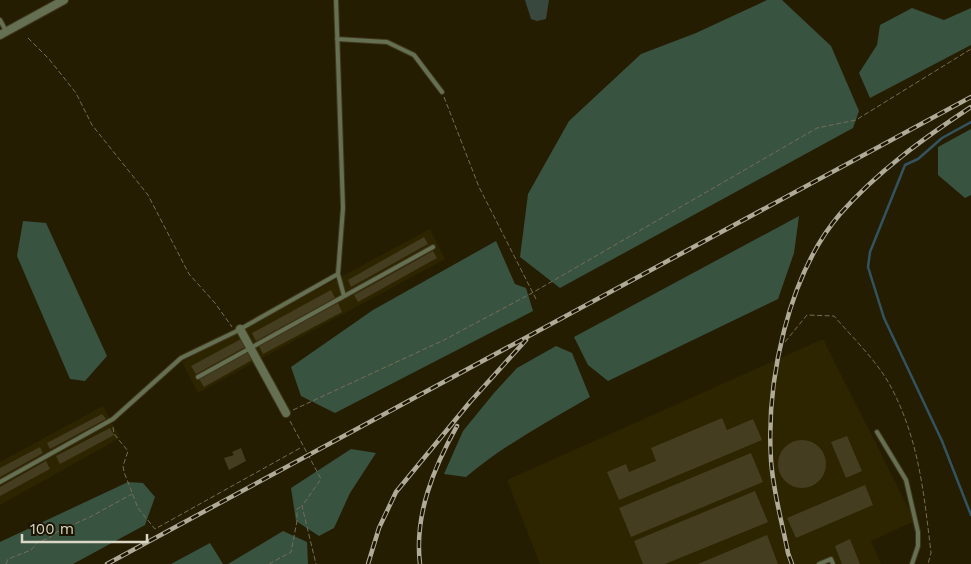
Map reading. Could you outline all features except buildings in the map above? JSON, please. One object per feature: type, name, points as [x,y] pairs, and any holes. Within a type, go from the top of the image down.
[{"type":"street","points":[[3,33],[64,0]]},
{"type":"street","points":[[238,330],[251,348],[286,413]]},
{"type":"lane","points":[[336,0],[343,208],[338,274],[344,296]]},
{"type":"lane","points":[[0,20],[3,33]]},
{"type":"lane","points":[[337,39],[387,42],[414,55],[442,92]]},
{"type":"lane","points":[[198,377],[433,247]]},
{"type":"lane","points":[[0,482],[113,419],[181,358],[238,330],[338,274]]},
{"type":"lane","points":[[877,432],[906,480],[918,532],[918,546],[912,564]]},
{"type":"lane","points":[[820,564],[831,559],[833,564]]},
{"type":"path","points":[[28,38],[49,59],[76,93],[92,125],[148,195],[189,274],[238,330]]},
{"type":"path","points":[[269,564],[290,552],[297,521],[297,510],[302,506],[321,479],[286,413],[444,340],[532,292],[817,128],[856,120],[971,49]]},
{"type":"path","points":[[442,92],[478,187],[536,299]]},
{"type":"path","points":[[786,342],[807,315],[834,316],[891,386],[912,438],[922,475],[931,553],[928,564]]},
{"type":"path","points":[[113,419],[114,434],[128,451],[123,466],[132,493],[138,508],[155,529],[304,446]]},
{"type":"path","points":[[6,564],[8,559],[31,550],[38,542],[92,516],[132,493]]},
{"type":"path","points":[[302,506],[316,564]]},
{"type":"shaded area","points":[[430,229],[445,259],[198,393],[182,362]]},
{"type":"shaded area","points":[[823,339],[915,521],[871,541],[881,564],[540,564],[507,480]]},
{"type":"shaded area","points":[[103,406],[120,438],[0,505],[0,462]]},
{"type":"green space","points":[[525,0],[549,0],[546,19],[537,21],[531,19]]},
{"type":"green space","points":[[767,0],[782,0],[831,46],[859,111],[853,128],[560,288],[520,257],[528,194],[569,121],[641,54],[696,33]]},
{"type":"green space","points":[[912,8],[944,20],[971,8],[971,45],[870,98],[859,73],[877,45],[880,25]]},
{"type":"green space","points":[[971,129],[971,195],[965,198],[938,175],[938,147]]},
{"type":"green space","points":[[799,216],[794,253],[778,299],[608,381],[588,365],[574,337]]},
{"type":"green space","points":[[23,221],[46,223],[107,356],[85,381],[70,379],[17,256]]},
{"type":"green space","points":[[496,241],[515,284],[526,288],[533,311],[335,413],[301,396],[291,367],[373,310]]},
{"type":"green space","points":[[556,346],[572,353],[590,397],[511,444],[466,477],[444,474],[463,431],[494,393],[517,368]]},
{"type":"green space","points":[[351,449],[376,453],[350,493],[334,528],[319,536],[296,521],[291,488]]},
{"type":"green space","points":[[128,482],[143,483],[155,497],[145,525],[73,564],[0,564],[0,542]]},
{"type":"green space","points":[[283,531],[307,542],[308,564],[228,564]]},
{"type":"green space","points":[[210,543],[223,564],[171,564]]},
{"type":"waterway","points":[[971,122],[942,138],[918,159],[905,165],[870,252],[868,267],[884,318],[942,441],[971,515]]},
{"type":"railway","points":[[107,564],[971,97]]},
{"type":"railway","points":[[792,564],[788,553],[774,483],[770,429],[777,364],[784,330],[794,298],[807,267],[822,239],[840,214],[886,169],[971,107]]},
{"type":"railway","points":[[368,564],[379,528],[396,492],[470,402],[526,340]]},
{"type":"railway","points":[[420,564],[419,546],[423,510],[434,475],[457,426]]}]
